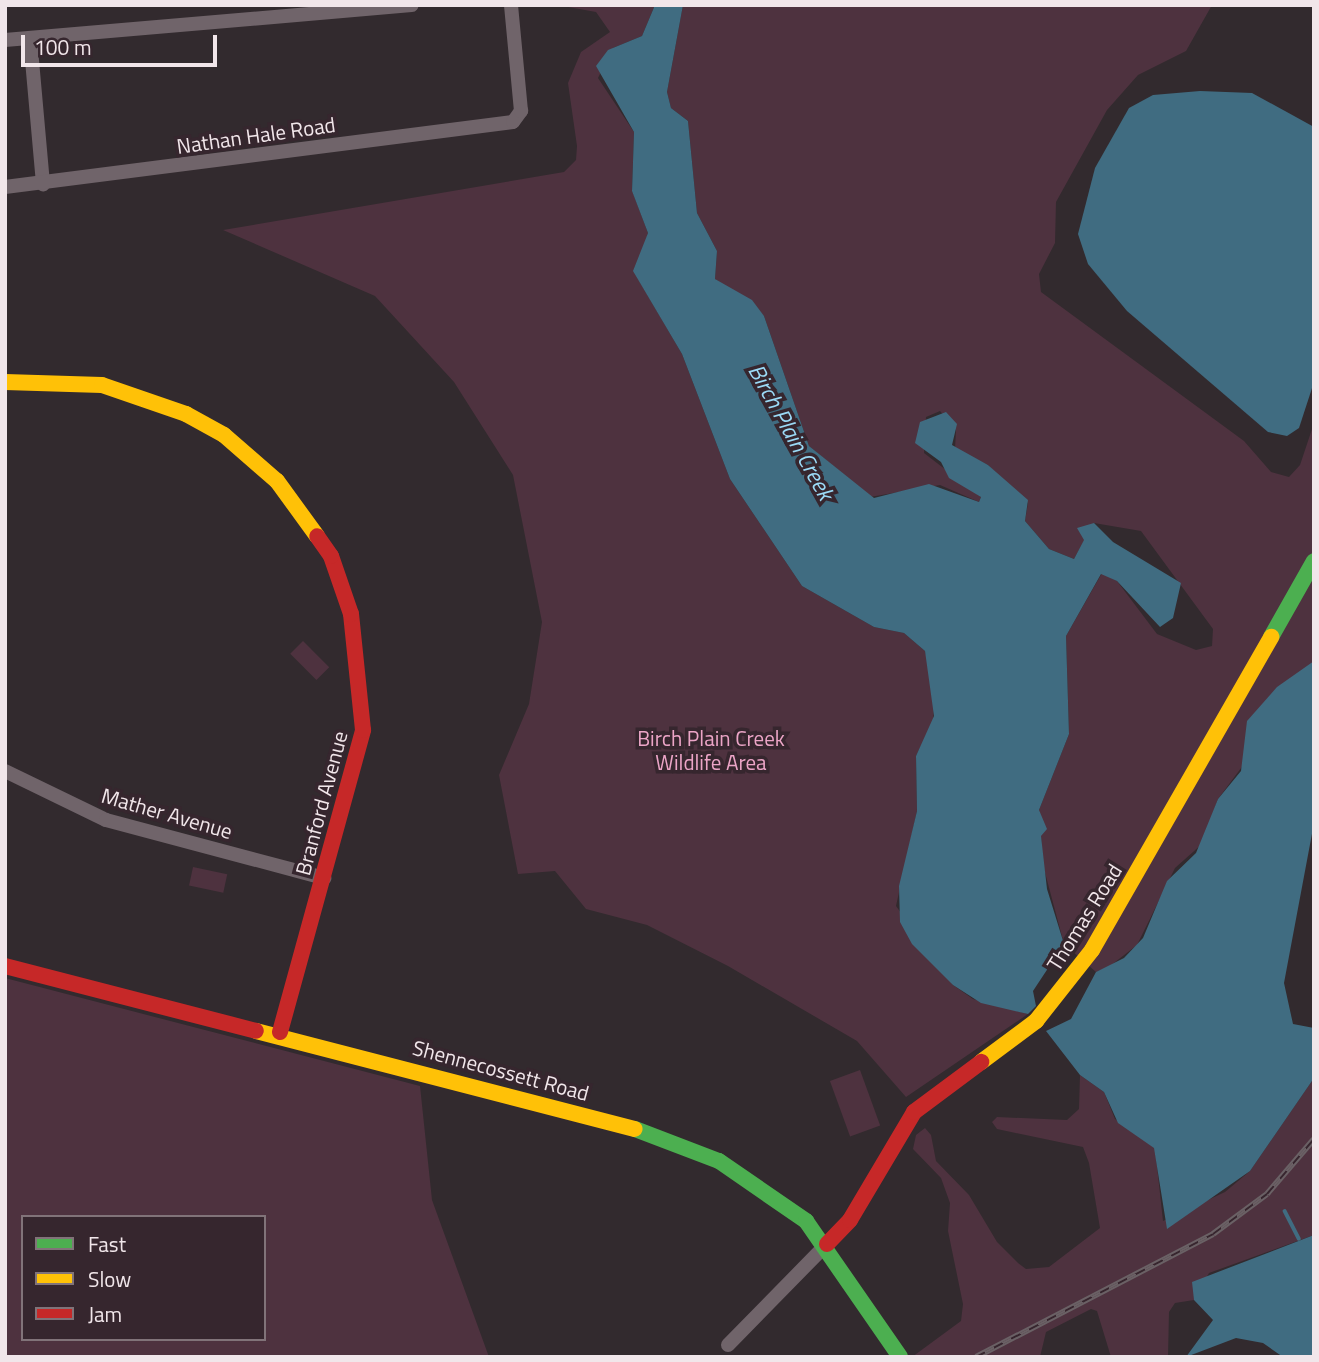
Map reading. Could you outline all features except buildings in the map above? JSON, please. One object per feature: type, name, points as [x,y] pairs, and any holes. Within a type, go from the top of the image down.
[{"type":"street","points":[[5,40],[411,5]]},
{"type":"street","name":"Nathan Hale Road","points":[[5,187],[513,122],[521,111],[511,5]]},
{"type":"street","points":[[30,38],[43,184]]},
{"type":"street","name":"Branford Avenue","points":[[5,382],[102,385],[186,414],[224,435],[277,481],[331,556],[351,614],[363,730],[280,1032]]},
{"type":"street","name":"Thomas Road","points":[[827,1244],[850,1220],[914,1112],[1039,1017],[1114,913],[1314,561]]},
{"type":"street","name":"Mather Avenue","points":[[5,771],[106,820],[324,878]]},
{"type":"street","name":"Shennecossett Road","points":[[5,965],[280,1032],[671,1138],[771,1194],[827,1244],[900,1357]]},
{"type":"street","points":[[728,1346],[827,1244]]},
{"type":"green space","name":"Birch Plain Creek Wildlife Area","points":[[557,5],[655,5],[642,36],[613,48],[598,78],[634,132],[632,190],[648,233],[637,277],[682,354],[730,479],[802,586],[874,627],[904,633],[925,651],[935,690],[933,722],[916,756],[917,811],[896,906],[953,985],[973,999],[1028,1014],[906,1097],[857,1041],[728,966],[647,925],[586,909],[555,871],[518,874],[499,775],[529,704],[542,622],[513,475],[454,382],[375,296],[223,230],[564,172],[576,160],[577,146],[568,83],[581,52],[610,32],[596,12]]},
{"type":"green space","points":[[683,5],[1212,5],[1186,51],[1138,75],[1107,110],[1056,202],[1055,243],[1039,274],[1041,292],[1244,441],[1271,472],[1289,477],[1300,465],[1314,423],[1314,661],[1249,719],[1244,764],[1218,799],[1202,844],[1175,868],[1137,945],[1110,966],[1096,972],[1064,944],[1043,865],[1039,810],[1069,734],[1066,636],[1102,573],[1117,581],[1157,634],[1196,650],[1212,646],[1213,629],[1141,531],[1094,523],[1074,559],[1049,549],[1025,521],[1028,503],[988,465],[955,449],[956,430],[940,411],[926,417],[924,453],[981,497],[979,502],[940,485],[870,497],[809,446],[764,316],[715,279],[717,251],[697,213],[688,121],[671,108],[667,92]]},
{"type":"green space","points":[[303,641],[329,667],[316,680],[290,654]]},
{"type":"green space","points":[[193,867],[227,874],[223,893],[189,886]]},
{"type":"green space","points":[[5,978],[420,1086],[432,1200],[489,1357],[5,1357]]},
{"type":"green space","points":[[860,1070],[880,1125],[850,1136],[830,1081]]},
{"type":"green space","points":[[1080,1075],[1104,1092],[1115,1119],[1155,1148],[1163,1221],[1225,1192],[1250,1171],[1314,1078],[1314,1235],[1209,1273],[1194,1300],[1175,1303],[1169,1312],[1168,1357],[1111,1357],[1097,1311],[1091,1309],[1046,1332],[1040,1357],[912,1357],[961,1321],[963,1304],[948,1231],[950,1203],[941,1178],[913,1149],[916,1135],[925,1128],[931,1135],[936,1161],[969,1195],[997,1242],[1018,1263],[1026,1269],[1049,1267],[1100,1228],[1089,1163],[1083,1147],[997,1129],[992,1122],[997,1117],[1067,1120],[1079,1109]]},
{"type":"water","points":[[655,5],[683,5],[667,92],[671,108],[688,121],[697,213],[717,251],[715,279],[752,300],[764,316],[809,446],[874,498],[929,484],[979,502],[981,497],[949,478],[941,462],[915,443],[920,422],[946,412],[957,424],[952,445],[988,465],[1028,500],[1025,521],[1049,549],[1074,559],[1084,540],[1077,528],[1094,523],[1113,542],[1181,583],[1173,618],[1160,627],[1117,581],[1101,574],[1066,636],[1069,734],[1039,810],[1047,829],[1041,836],[1047,889],[1064,944],[1033,991],[1036,1006],[1028,1014],[981,1003],[953,985],[912,944],[900,922],[899,886],[917,811],[916,756],[934,716],[925,651],[904,633],[874,627],[802,586],[730,479],[682,354],[633,271],[648,233],[632,191],[634,132],[596,66],[608,50],[642,36]]},
{"type":"water","points":[[1200,91],[1252,93],[1314,127],[1314,382],[1299,428],[1287,436],[1268,432],[1127,311],[1088,264],[1078,234],[1095,168],[1129,108],[1153,95]]},
{"type":"water","points":[[1314,661],[1314,823],[1284,983],[1293,1024],[1314,1028],[1314,1078],[1250,1171],[1167,1229],[1154,1148],[1118,1123],[1104,1092],[1080,1075],[1046,1031],[1071,1019],[1096,972],[1124,958],[1143,938],[1167,881],[1196,853],[1218,799],[1241,771],[1247,721],[1277,687]]},
{"type":"water","points":[[1314,1235],[1314,1357],[1283,1357],[1263,1343],[1236,1338],[1186,1357],[1213,1320],[1194,1300],[1192,1282]]},
{"type":"waterway","name":"Birch Plain Creek","points":[[1285,1211],[1299,1239]]},
{"type":"railway","points":[[976,1357],[1213,1234],[1267,1194],[1314,1139]]},
{"type":"traffic: fast","points":[[1271,637],[1314,561]]},
{"type":"traffic: fast","points":[[635,1129],[719,1161],[806,1221],[900,1357]]},
{"type":"traffic: slow","points":[[5,382],[102,385],[186,414],[224,435],[277,481],[317,536]]},
{"type":"traffic: slow","points":[[981,1062],[1036,1021],[1092,950],[1271,637]]},
{"type":"traffic: slow","points":[[256,1031],[635,1129]]},
{"type":"traffic: jam","points":[[280,1032],[363,730],[351,614],[331,556],[317,536]]},
{"type":"traffic: jam","points":[[5,966],[256,1031]]},
{"type":"traffic: jam","points":[[827,1244],[850,1220],[914,1112],[981,1062]]}]
